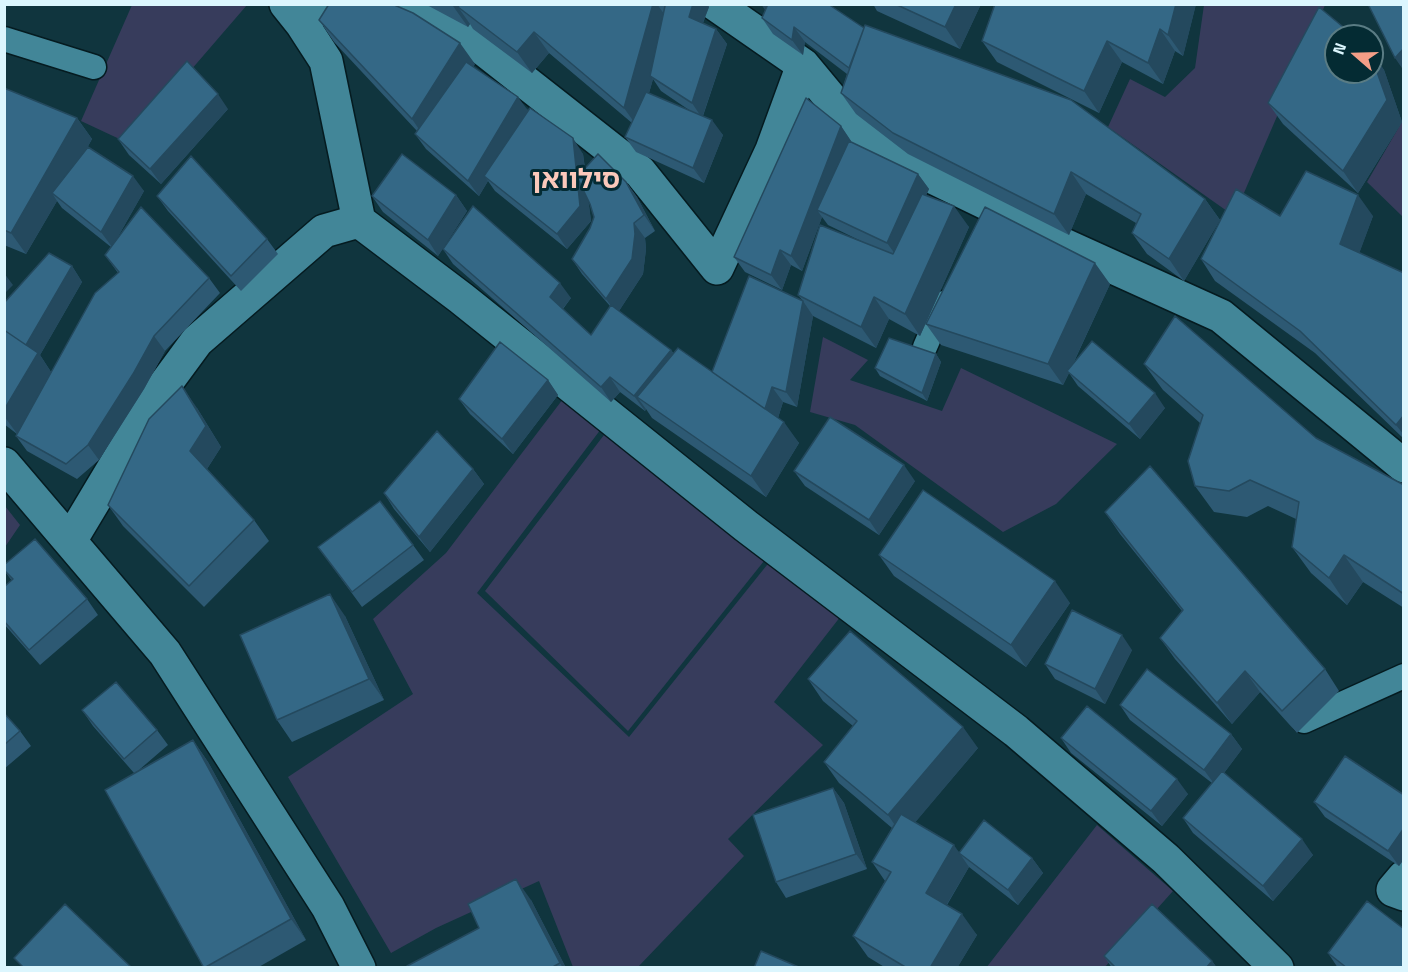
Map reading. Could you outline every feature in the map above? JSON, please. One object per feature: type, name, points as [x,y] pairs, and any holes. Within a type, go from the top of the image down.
[{"type":"street","points":[[402,4],[482,48],[640,172],[717,268],[772,150],[803,65]]},
{"type":"street","points":[[715,4],[803,65],[852,124],[893,158],[983,214],[1053,240],[1221,316],[1404,466]]},
{"type":"street","points":[[303,11],[326,62],[359,221],[461,298],[746,526],[1016,731],[1166,859],[1277,968]]},
{"type":"street","points":[[70,541],[158,394],[197,340],[324,231],[359,221]]},
{"type":"street","points":[[4,464],[165,653],[328,907],[359,968]]},
{"type":"street","points":[[1404,877],[1393,890],[1404,894]]},
{"type":"lane","points":[[4,39],[94,67]]},
{"type":"lane","points":[[925,347],[952,286]]},
{"type":"lane","points":[[1304,721],[1404,676]]},
{"type":"shaded area","points":[[132,5],[247,5],[128,143],[81,121]]},
{"type":"shaded area","points":[[1204,5],[1325,5],[1234,216],[1108,127],[1130,79],[1165,97],[1195,68]]},
{"type":"shaded area","points":[[1403,120],[1403,217],[1367,182]]},
{"type":"shaded area","points":[[823,337],[868,360],[850,380],[942,411],[961,368],[1117,444],[1056,504],[1003,532],[855,425],[810,412]]},
{"type":"shaded area","points":[[563,399],[604,425],[477,593],[629,737],[771,560],[844,612],[774,702],[823,745],[728,839],[744,856],[638,967],[573,967],[539,881],[436,928],[391,953],[288,777],[413,694],[373,619],[446,553]]},
{"type":"shaded area","points":[[607,431],[768,556],[628,731],[485,591]]},
{"type":"shaded area","points":[[5,506],[20,525],[5,547]]},
{"type":"shaded area","points":[[1097,825],[1173,891],[1105,967],[986,968]]},
{"type":"building","points":[[329,4],[392,4],[413,13],[460,43],[412,119],[319,20]]},
{"type":"building","points":[[460,4],[653,4],[624,108],[534,32],[517,52],[458,7]]},
{"type":"building","points":[[663,4],[693,4],[689,17],[716,29],[692,103],[650,76],[665,6]]},
{"type":"building","points":[[768,4],[828,4],[864,28],[849,68],[794,27],[792,40],[762,18]]},
{"type":"building","points":[[895,4],[956,4],[945,27]]},
{"type":"building","points":[[995,4],[1176,4],[1168,35],[1160,29],[1148,63],[1107,41],[1084,91],[982,41]]},
{"type":"building","points":[[1368,4],[1404,4],[1404,48],[1395,58],[1384,36],[1384,24],[1378,24]]},
{"type":"building","points":[[1319,7],[1340,24],[1324,24],[1324,84],[1381,84],[1387,100],[1343,171],[1268,103]]},
{"type":"building","points":[[865,25],[1071,100],[1205,199],[1169,259],[1132,233],[1141,214],[1071,172],[1054,214],[893,133],[841,93]]},
{"type":"building","points":[[187,61],[218,94],[150,169],[118,139]]},
{"type":"building","points":[[466,62],[518,97],[468,181],[415,134]]},
{"type":"building","points":[[4,88],[77,118],[11,233],[4,230]]},
{"type":"building","points":[[646,92],[712,120],[693,168],[625,137]]},
{"type":"building","points":[[806,98],[841,126],[791,256],[780,250],[771,275],[734,257]]},
{"type":"building","points":[[530,108],[573,138],[580,206],[557,234],[484,176]]},
{"type":"building","points":[[849,141],[918,174],[887,243],[817,210]]},
{"type":"building","points":[[88,147],[133,176],[101,232],[52,193]]},
{"type":"building","points":[[402,154],[456,195],[428,240],[372,196]]},
{"type":"building","points":[[598,154],[626,182],[644,215],[634,223],[632,259],[606,299],[572,259],[594,217],[577,177]]},
{"type":"building","points":[[191,156],[267,239],[231,276],[157,196]]},
{"type":"building","points":[[1306,171],[1358,195],[1340,244],[1404,273],[1404,415],[1396,425],[1300,331],[1201,259],[1236,189],[1280,216]]},
{"type":"building","points":[[922,194],[954,206],[905,314],[874,297],[861,327],[798,295],[820,225],[893,254]]},
{"type":"building","points":[[473,206],[560,283],[550,297],[591,335],[611,305],[671,350],[634,396],[610,377],[601,387],[443,249]]},
{"type":"building","points":[[141,207],[209,278],[154,336],[88,445],[66,464],[16,436],[95,293],[119,272],[105,255]]},
{"type":"building","points":[[985,207],[1095,263],[1048,364],[926,324]]},
{"type":"building","points":[[49,253],[72,266],[26,345],[4,330],[4,303]]},
{"type":"building","points":[[749,276],[803,301],[786,392],[772,387],[765,409],[712,372]]},
{"type":"building","points":[[1175,316],[1316,438],[1404,485],[1404,594],[1344,555],[1329,578],[1292,547],[1299,502],[1250,480],[1229,491],[1195,486],[1188,461],[1203,415],[1144,364]]},
{"type":"building","points":[[4,330],[38,353],[4,410]]},
{"type":"building","points":[[889,338],[936,354],[922,393],[875,368]]},
{"type":"building","points":[[1092,341],[1155,393],[1129,424],[1067,371]]},
{"type":"building","points":[[500,342],[548,380],[502,439],[459,399]]},
{"type":"building","points":[[678,348],[784,422],[751,476],[637,397]]},
{"type":"building","points":[[182,386],[206,426],[190,451],[254,520],[189,586],[108,505],[149,419]]},
{"type":"building","points":[[830,417],[904,465],[869,520],[794,471]]},
{"type":"building","points":[[437,431],[473,469],[419,537],[384,493]]},
{"type":"building","points":[[1150,466],[1325,669],[1282,711],[1245,671],[1217,703],[1160,638],[1183,610],[1105,512]]},
{"type":"building","points":[[923,490],[1055,581],[1011,645],[879,555]]},
{"type":"building","points":[[380,501],[413,545],[352,592],[318,547]]},
{"type":"building","points":[[35,539],[87,599],[29,650],[4,621],[4,587],[13,579],[4,570],[4,565]]},
{"type":"building","points":[[330,594],[369,679],[277,720],[240,635]]},
{"type":"building","points":[[1072,610],[1122,635],[1095,689],[1045,664]]},
{"type":"building","points":[[850,631],[963,727],[888,815],[824,762],[857,721],[808,679]]},
{"type":"building","points":[[1147,669],[1231,734],[1204,770],[1120,705]]},
{"type":"building","points":[[116,682],[157,730],[124,759],[82,710]]},
{"type":"building","points":[[1087,706],[1177,779],[1151,811],[1061,738]]},
{"type":"building","points":[[4,713],[20,731],[4,745]]},
{"type":"building","points":[[193,740],[291,919],[204,968],[105,790]]},
{"type":"building","points":[[1345,756],[1404,795],[1404,828],[1388,851],[1314,802]]},
{"type":"building","points":[[1222,771],[1302,839],[1263,886],[1183,818]]},
{"type":"building","points":[[833,788],[856,854],[776,882],[753,815]]},
{"type":"building","points":[[901,814],[954,845],[926,893],[962,914],[930,968],[907,968],[853,936],[891,872],[872,862]]},
{"type":"building","points":[[984,820],[1032,858],[1008,890],[959,853]]},
{"type":"building","points":[[516,879],[560,963],[551,968],[408,968],[407,966],[479,928],[468,904]]},
{"type":"building","points":[[1367,901],[1404,929],[1404,968],[1347,968],[1328,953]]},
{"type":"building","points":[[65,904],[132,968],[24,968],[14,958]]},
{"type":"building","points":[[1152,904],[1212,961],[1206,968],[1116,968],[1104,956]]},
{"type":"building","points":[[761,951],[801,968],[754,968]]},
{"type":"district","name":"סילוואן","points":[[576,181]]}]
